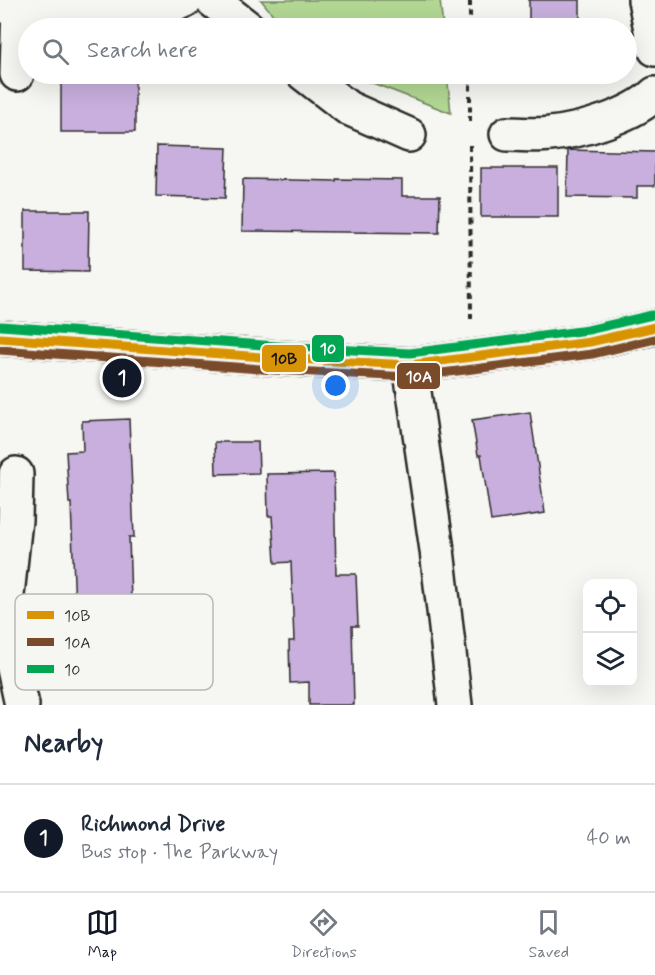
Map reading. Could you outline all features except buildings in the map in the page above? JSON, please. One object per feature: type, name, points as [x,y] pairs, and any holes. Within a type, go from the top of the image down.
[{"type":"street","points":[[17,74],[9,6],[175,5],[186,0]]},
{"type":"street","points":[[212,0],[235,18]]},
{"type":"street","points":[[645,0],[655,48]]},
{"type":"street","points":[[317,84],[348,108],[409,135]]},
{"type":"street","points":[[507,134],[549,135],[576,129],[645,103],[655,94]]},
{"type":"street","points":[[0,338],[276,358],[410,365],[590,342],[655,327]]},
{"type":"street","points":[[410,365],[437,550],[455,705]]},
{"type":"street","points":[[15,676],[2,623],[12,549],[16,474]]},
{"type":"street","points":[[18,690],[22,705]]},
{"type":"path","points":[[470,0],[470,18]]},
{"type":"path","points":[[470,84],[470,130]]},
{"type":"path","points":[[470,142],[471,357]]},
{"type":"green space","points":[[261,0],[440,0],[442,18],[276,18]]},
{"type":"green space","points":[[375,84],[448,84],[451,113]]},
{"type":"transit line","name":"10","points":[[1,326],[410,353],[588,330],[652,315]]},
{"type":"transit line","name":"10B","points":[[0,338],[276,358],[410,365],[590,342],[655,327]]},
{"type":"transit line","name":"10A","points":[[0,350],[275,370],[410,377],[592,354],[655,339]]},
{"type":"place","name":"Richmond Drive","points":[[122,378]]}]
